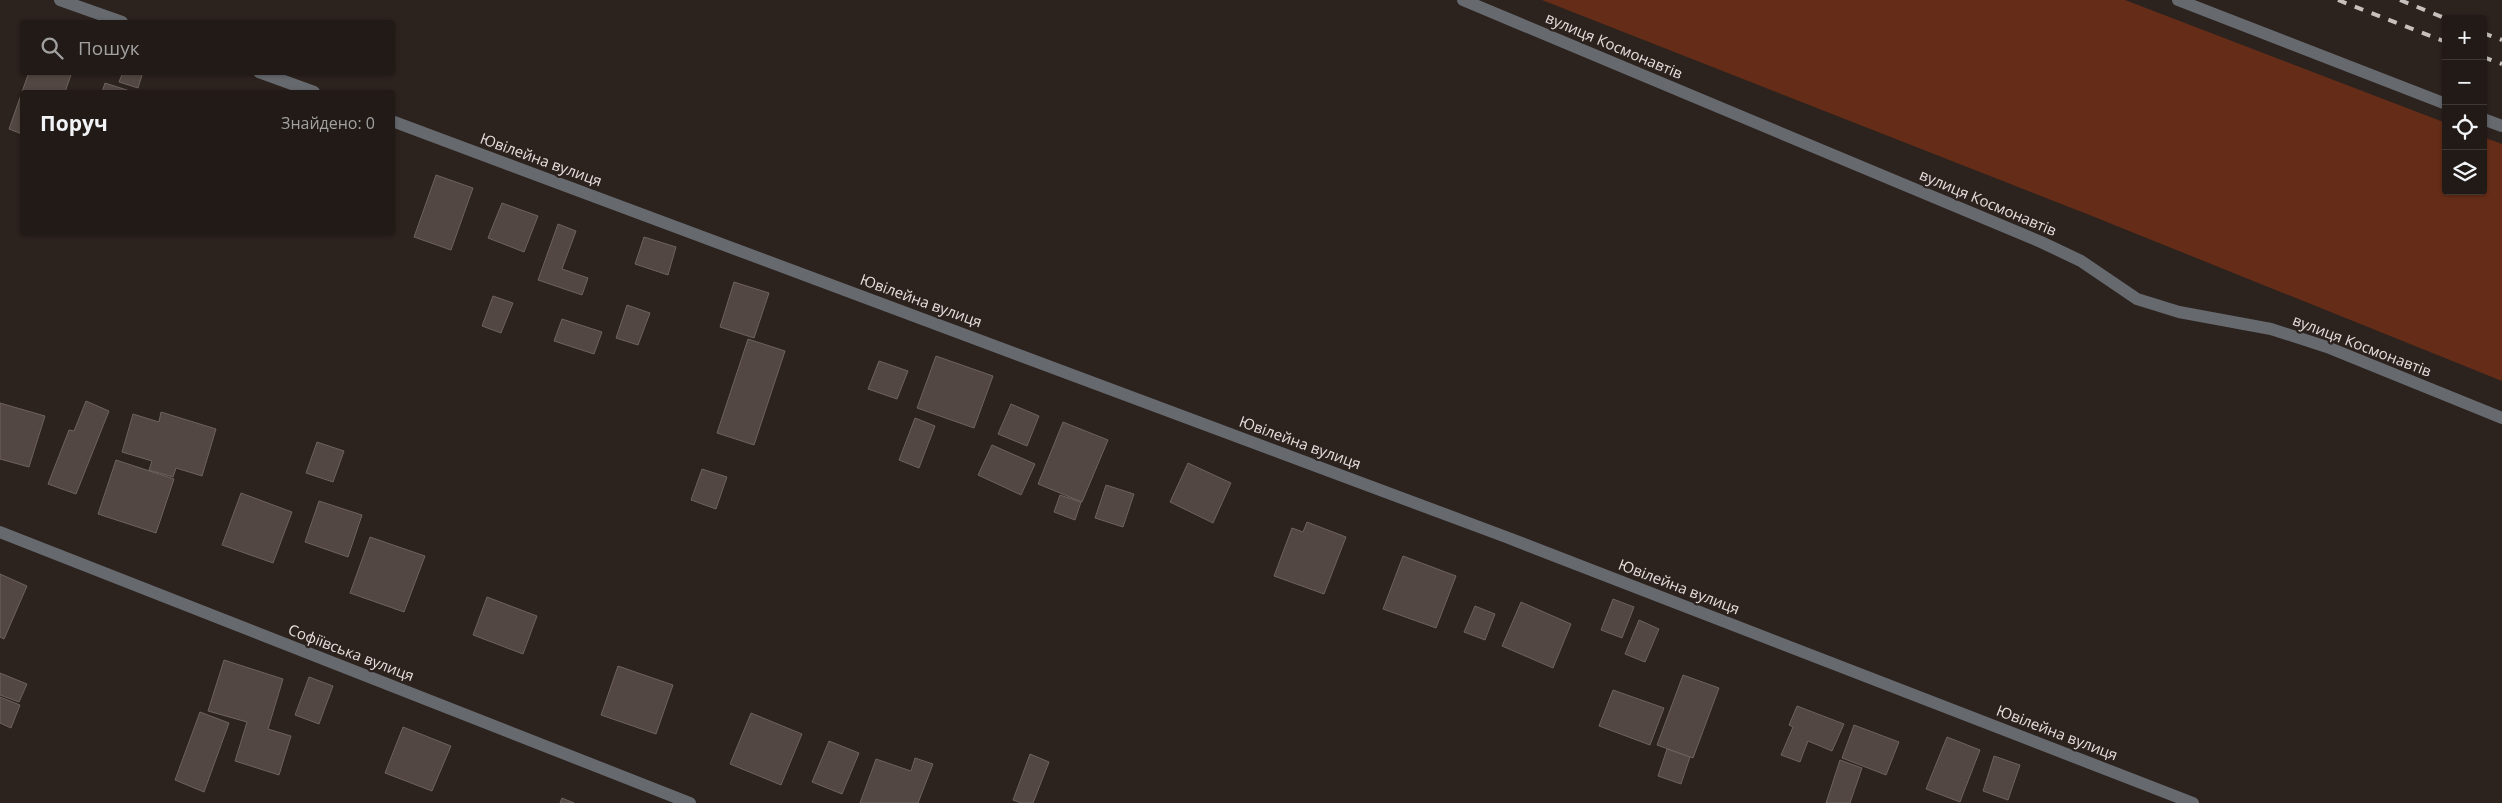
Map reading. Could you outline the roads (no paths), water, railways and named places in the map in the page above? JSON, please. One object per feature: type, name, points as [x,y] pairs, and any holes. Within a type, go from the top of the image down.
[{"type":"street","points":[[60,0],[116,20]]},
{"type":"street","name":"вулиця Космонавтів","points":[[1463,0],[2041,242],[2081,261],[2137,299],[2180,312],[2271,329],[2327,347],[2502,418]]},
{"type":"street","points":[[2178,0],[2442,102]]},
{"type":"street","points":[[267,75],[308,90]]},
{"type":"street","points":[[2487,120],[2502,126]]},
{"type":"street","name":"Ювілейна вулиця","points":[[395,123],[1506,537],[2193,803]]},
{"type":"street","name":"Софіївська вулиця","points":[[0,532],[690,803]]},
{"type":"railway","points":[[2338,0],[2442,40]]},
{"type":"railway","points":[[2400,0],[2442,17]]},
{"type":"railway","points":[[2487,34],[2502,40]]},
{"type":"railway","points":[[2487,58],[2502,64]]}]
